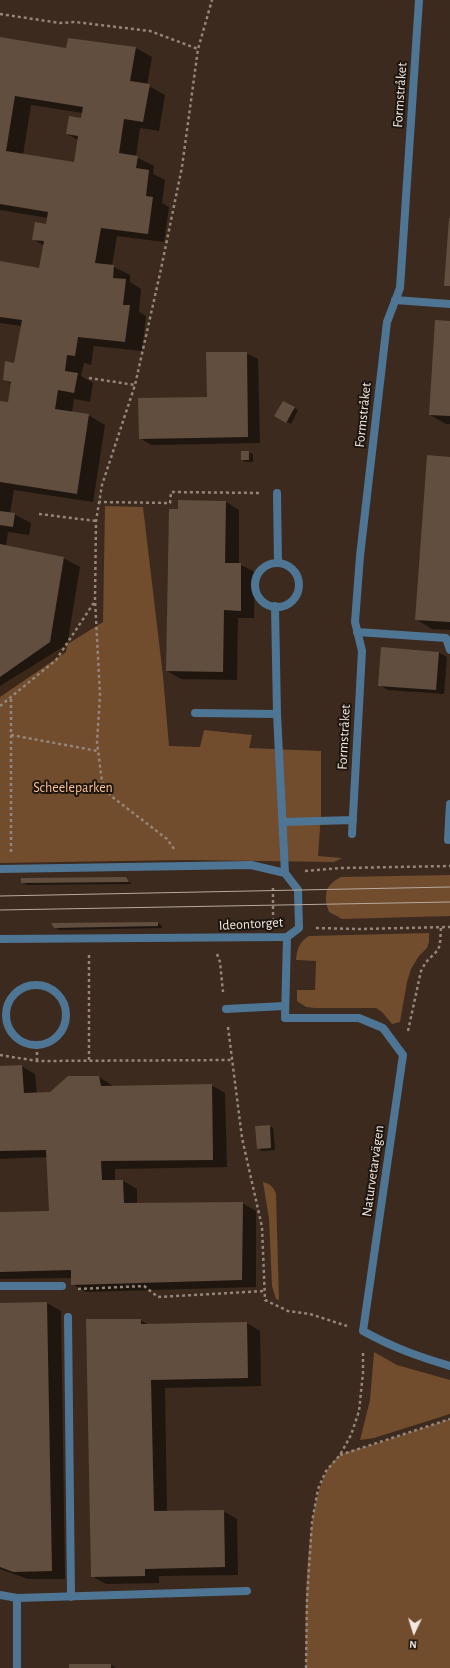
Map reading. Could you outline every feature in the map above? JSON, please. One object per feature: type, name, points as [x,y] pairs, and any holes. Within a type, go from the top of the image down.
[{"type":"street","name":"Formstråket","points":[[352,834],[362,651],[355,622],[360,563],[387,322],[400,288],[420,0]]},
{"type":"street","points":[[395,300],[450,304]]},
{"type":"street","points":[[277,492],[278,563]]},
{"type":"street","points":[[278,563],[287,565],[293,570],[297,576],[299,585],[298,592],[290,602],[275,606],[264,602],[259,596],[256,587],[256,580],[264,567],[278,563]]},
{"type":"street","points":[[0,869],[251,865],[285,873],[277,714],[275,606]]},
{"type":"street","points":[[357,632],[446,638],[450,650]]},
{"type":"street","points":[[195,713],[277,714]]},
{"type":"street","points":[[448,840],[450,804]]},
{"type":"street","points":[[283,822],[353,820]]},
{"type":"street","name":"Ideontorget","points":[[0,939],[287,937],[299,928],[298,890],[285,873]]},
{"type":"street","points":[[287,937],[284,1018],[359,1018],[382,1028],[403,1055]]},
{"type":"street","points":[[35,985],[50,989],[57,994],[65,1008],[66,1016],[60,1033],[46,1044],[37,1046],[19,1040],[12,1034],[8,1027],[6,1018],[9,1002],[13,995],[27,986],[35,985]]},
{"type":"street","points":[[226,1008],[284,1006]]},
{"type":"street","name":"Naturvetarvägen","points":[[364,1331],[403,1055]]},
{"type":"street","points":[[0,1286],[62,1286]]},
{"type":"street","points":[[68,1316],[71,1597]]},
{"type":"street","points":[[364,1331],[414,1356],[450,1366]]},
{"type":"street","points":[[0,1595],[17,1598],[247,1591]]},
{"type":"street","points":[[17,1598],[17,1668]]},
{"type":"path","points":[[189,866],[167,840],[110,796],[102,782],[98,750],[100,695],[95,600],[96,521],[102,485],[135,385],[182,167],[198,49],[212,0]]},
{"type":"path","points":[[0,14],[60,23],[75,22],[150,31],[198,49]]},
{"type":"path","points":[[89,378],[135,385]]},
{"type":"path","points":[[98,502],[170,503],[172,492],[277,492]]},
{"type":"path","points":[[39,514],[96,521]]},
{"type":"path","points":[[0,706],[56,660],[95,600]]},
{"type":"path","points":[[11,698],[11,869]]},
{"type":"path","points":[[11,735],[98,750]]},
{"type":"path","points":[[285,873],[342,868],[450,866]]},
{"type":"path","points":[[272,869],[273,937]]},
{"type":"path","points":[[403,1055],[416,984],[426,962],[438,950],[440,944],[441,927]]},
{"type":"path","points":[[287,937],[316,928],[359,929],[450,927]]},
{"type":"path","points":[[212,938],[220,962],[242,1138],[262,1228],[265,1300],[288,1311],[310,1314],[364,1331],[363,1373],[359,1411],[351,1436],[340,1455],[326,1471],[318,1490],[312,1522],[307,1599],[306,1668]]},
{"type":"path","points":[[89,939],[89,1061]]},
{"type":"path","points":[[37,1046],[37,1061]]},
{"type":"path","points":[[0,1055],[37,1061],[232,1060]]},
{"type":"path","points":[[62,1286],[72,1290],[144,1286],[158,1297],[265,1291]]},
{"type":"path","points":[[340,1455],[450,1419]]},
{"type":"green space","name":"Scheeleparken","points":[[105,506],[143,507],[163,676],[169,746],[200,747],[204,730],[252,735],[249,748],[321,751],[321,815],[318,856],[342,858],[334,862],[184,860],[0,863],[0,686],[103,622]]},
{"type":"green space","points":[[450,875],[450,916],[342,919],[329,912],[327,906],[327,891],[332,883],[341,877]]},
{"type":"green space","points":[[429,933],[427,948],[419,956],[411,969],[407,982],[400,1022],[392,1024],[382,1012],[376,1008],[315,1008],[306,1007],[297,1001],[297,990],[315,990],[316,961],[296,960],[299,946],[309,936]]},
{"type":"green space","points":[[263,1182],[271,1186],[276,1194],[279,1300],[276,1299],[272,1286],[269,1219]]},
{"type":"green space","points":[[374,1352],[397,1365],[450,1380],[450,1414],[374,1438],[360,1440],[370,1400]]},
{"type":"green space","points":[[450,1419],[450,1668],[306,1668],[308,1554],[312,1521],[319,1492],[328,1469],[341,1455],[352,1450],[372,1445]]},
{"type":"building","points":[[0,37],[66,48],[68,38],[136,47],[130,81],[150,84],[143,122],[124,119],[119,153],[138,156],[136,168],[149,170],[146,196],[153,197],[148,234],[101,228],[95,263],[114,265],[113,278],[126,279],[123,305],[130,305],[125,342],[78,337],[75,356],[67,355],[65,371],[78,373],[74,393],[58,390],[55,409],[89,414],[77,494],[0,482],[0,401],[8,402],[11,382],[3,380],[5,361],[14,363],[22,320],[0,317],[0,261],[39,268],[44,241],[32,240],[35,222],[46,224],[48,212],[0,204]],"holes":[[[15,96],[83,107],[81,118],[69,116],[66,134],[78,136],[74,162],[6,151]]]},
{"type":"building","points":[[449,218],[450,286],[444,286]]},
{"type":"building","points":[[435,320],[450,321],[450,416],[429,415]]},
{"type":"building","points":[[206,352],[247,352],[248,437],[139,439],[138,398],[207,397]]},
{"type":"building","points":[[283,401],[295,407],[286,423],[274,416]]},
{"type":"building","points":[[241,451],[249,451],[249,460],[241,460]]},
{"type":"building","points":[[427,455],[450,457],[450,622],[415,620]]},
{"type":"building","points":[[178,500],[226,501],[225,563],[241,563],[241,611],[224,610],[223,672],[166,671],[169,509],[178,509]]},
{"type":"building","points":[[0,511],[15,513],[13,527],[0,525]]},
{"type":"building","points":[[0,544],[64,557],[50,642],[0,677]]},
{"type":"building","points":[[381,647],[439,652],[436,690],[378,686]]},
{"type":"building","points":[[126,877],[129,882],[21,883],[21,878]]},
{"type":"building","points":[[158,922],[158,926],[54,928],[51,923]]},
{"type":"building","points":[[22,1065],[24,1093],[50,1092],[68,1076],[99,1076],[101,1086],[212,1084],[213,1160],[101,1161],[102,1180],[123,1180],[124,1203],[243,1202],[242,1280],[71,1285],[71,1270],[0,1272],[0,1212],[49,1211],[46,1150],[0,1151],[0,1066]]},
{"type":"building","points":[[270,1125],[271,1148],[257,1149],[255,1126]]},
{"type":"building","points":[[47,1302],[52,1571],[13,1572],[0,1567],[0,1303]]},
{"type":"building","points":[[86,1319],[141,1319],[141,1324],[247,1322],[248,1378],[151,1380],[154,1511],[224,1510],[225,1567],[145,1569],[145,1576],[91,1577]]},
{"type":"building","points":[[69,1664],[111,1664],[111,1668],[69,1668]]},
{"type":"tram line","points":[[0,896],[450,887]]},
{"type":"tram line","points":[[0,910],[450,902]]}]
